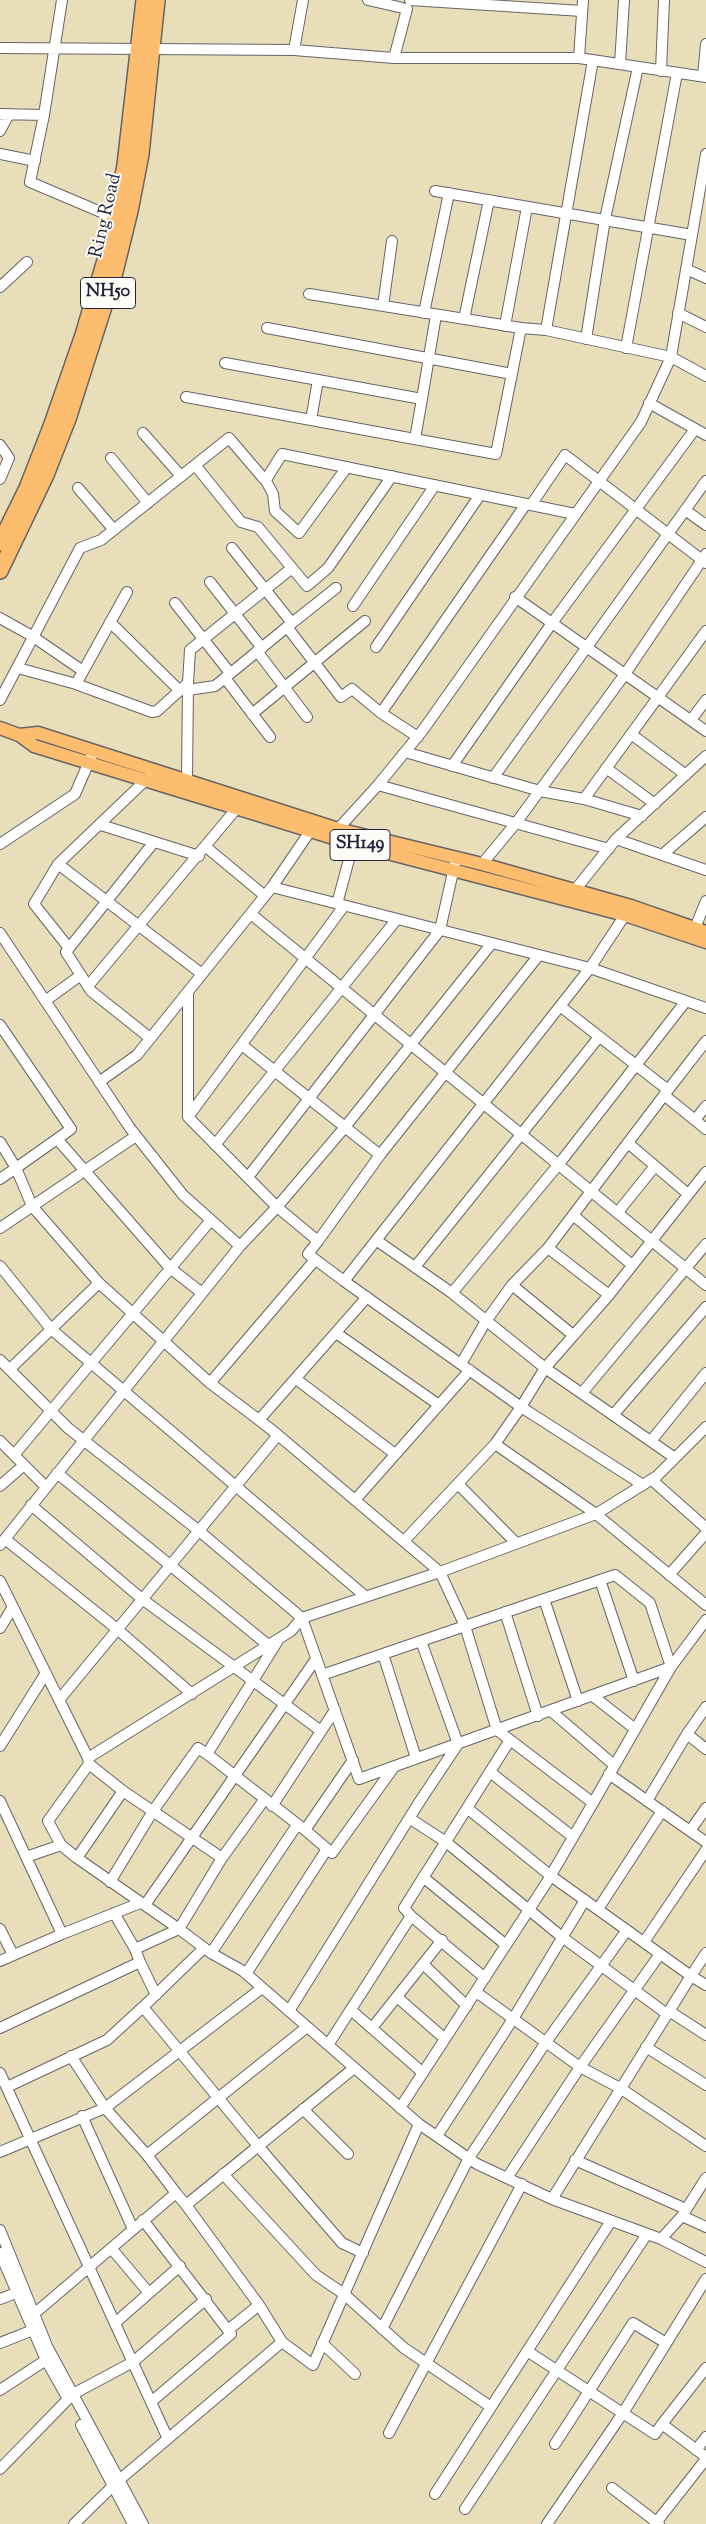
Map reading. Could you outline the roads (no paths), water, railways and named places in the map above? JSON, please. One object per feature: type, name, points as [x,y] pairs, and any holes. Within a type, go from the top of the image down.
[{"type":"highway","name":"Ring Road","points":[[0,571],[46,475],[68,419],[115,272],[141,154],[145,51],[144,0]]},
{"type":"highway","name":"Ring Road","points":[[0,542],[27,488],[83,335],[115,218],[145,51],[157,0]]},
{"type":"main road","name":"SH149","points":[[0,728],[19,735],[38,732],[146,780],[311,830],[456,863],[701,930]]},
{"type":"main road","name":"SH149","points":[[91,755],[156,770],[338,829],[355,839]]},
{"type":"main road","name":"SH149","points":[[456,863],[482,864],[575,890],[706,942]]},
{"type":"street","points":[[62,0],[44,114],[30,182],[115,218]]},
{"type":"street","points":[[294,50],[304,0]]},
{"type":"street","points":[[368,0],[409,3],[583,5],[579,58]]},
{"type":"street","points":[[620,64],[624,0]]},
{"type":"street","points":[[661,71],[664,0]]},
{"type":"street","points":[[394,58],[409,3]]},
{"type":"street","points":[[0,48],[145,51],[294,50],[394,58],[579,58],[705,76],[706,44]]},
{"type":"street","points":[[546,330],[593,60]]},
{"type":"street","points":[[586,339],[605,219],[638,67]]},
{"type":"street","points":[[626,348],[677,73]]},
{"type":"street","points":[[0,131],[4,114],[44,114]]},
{"type":"street","points":[[0,154],[35,161]]},
{"type":"street","points":[[338,829],[418,737],[515,597],[641,422],[671,357],[706,154]]},
{"type":"street","points":[[435,191],[692,234]]},
{"type":"street","points":[[424,313],[449,194]]},
{"type":"street","points":[[464,319],[489,200]]},
{"type":"street","points":[[505,326],[527,207]]},
{"type":"street","points":[[383,306],[392,242]]},
{"type":"street","points":[[0,287],[26,262]]},
{"type":"street","points":[[686,269],[706,278]]},
{"type":"street","points":[[309,294],[505,326],[546,330],[671,357],[706,376]]},
{"type":"street","points":[[678,313],[706,327]]},
{"type":"street","points":[[415,439],[436,315]]},
{"type":"street","points":[[267,328],[512,374]]},
{"type":"street","points":[[186,397],[496,454],[521,328]]},
{"type":"street","points":[[225,363],[422,399]]},
{"type":"street","points":[[311,420],[318,380]]},
{"type":"street","points":[[649,403],[706,435]]},
{"type":"street","points":[[452,766],[552,623],[695,428]]},
{"type":"street","points":[[143,433],[181,476]]},
{"type":"street","points":[[0,700],[80,548],[101,540],[229,438],[265,479],[272,494],[274,510],[299,534],[347,467]]},
{"type":"street","points":[[0,445],[9,458],[0,478]]},
{"type":"street","points":[[265,479],[282,454],[574,514]]},
{"type":"street","points":[[381,713],[565,455],[634,510],[705,559],[540,791],[482,864]]},
{"type":"street","points":[[111,458],[148,502]]},
{"type":"street","points":[[195,465],[241,522],[258,527],[307,586],[328,568],[392,476]]},
{"type":"street","points":[[493,778],[585,646],[706,481]]},
{"type":"street","points":[[353,606],[435,485]]},
{"type":"street","points":[[78,488],[114,530]]},
{"type":"street","points":[[376,647],[480,495]]},
{"type":"street","points":[[685,510],[706,525]]},
{"type":"street","points":[[232,548],[265,589],[315,663],[341,697],[352,688],[381,713],[418,737]]},
{"type":"street","points":[[187,780],[185,688],[189,652],[292,568]]},
{"type":"street","points":[[210,582],[307,716]]},
{"type":"street","points":[[18,668],[76,684],[152,712],[157,711],[185,688],[215,686],[336,588]]},
{"type":"street","points":[[76,684],[127,592]]},
{"type":"street","points":[[515,597],[706,731]]},
{"type":"street","points":[[175,603],[204,639],[252,714],[270,738]]},
{"type":"street","points":[[0,618],[32,636],[83,671]]},
{"type":"street","points":[[252,714],[365,621]]},
{"type":"street","points":[[110,622],[185,688]]},
{"type":"street","points":[[584,799],[706,631]]},
{"type":"street","points":[[691,720],[706,700]]},
{"type":"street","points":[[632,734],[686,775]]},
{"type":"street","points":[[405,752],[540,791],[584,799],[642,816]]},
{"type":"street","points":[[0,844],[75,794],[91,755]]},
{"type":"street","points":[[575,890],[616,840],[706,756]]},
{"type":"street","points":[[606,768],[655,804]]},
{"type":"street","points":[[69,948],[34,904],[58,864],[101,825],[156,770]]},
{"type":"street","points":[[378,785],[609,849]]},
{"type":"street","points":[[88,986],[237,808]]},
{"type":"street","points":[[662,855],[706,818]]},
{"type":"street","points":[[101,825],[198,856]]},
{"type":"street","points":[[99,1082],[137,1055],[268,892],[311,830]]},
{"type":"street","points":[[188,1117],[306,959],[340,905],[355,839]]},
{"type":"street","points":[[616,840],[706,870]]},
{"type":"street","points":[[150,1038],[88,986],[66,952],[154,842]]},
{"type":"street","points":[[206,847],[268,892],[340,905],[590,968],[706,1008]]},
{"type":"street","points":[[248,1177],[440,930],[456,863]]},
{"type":"street","points":[[58,864],[202,974]]},
{"type":"street","points":[[701,930],[706,901]]},
{"type":"street","points":[[344,1281],[590,968],[628,910]]},
{"type":"street","points":[[250,914],[706,1285]]},
{"type":"street","points":[[215,1145],[397,919]]},
{"type":"street","points":[[0,933],[136,1136],[183,1195],[240,1246]]},
{"type":"street","points":[[192,1694],[117,1630],[2,1542],[240,1246],[345,1127],[492,943]]},
{"type":"street","points":[[539,955],[444,1072],[380,1155],[308,1254],[521,1407],[648,1482],[706,1528]]},
{"type":"street","points":[[45,1001],[81,975]]},
{"type":"street","points":[[188,992],[188,1117],[277,1206],[318,1241]]},
{"type":"street","points":[[452,1293],[559,1164],[686,1001]]},
{"type":"street","points":[[560,1006],[636,1065],[706,1129]]},
{"type":"street","points":[[0,1025],[71,1129],[0,1179]]},
{"type":"street","points":[[415,1267],[599,1037]]},
{"type":"street","points":[[461,1364],[486,1321],[512,1285],[548,1248],[706,1040]]},
{"type":"street","points":[[242,1045],[276,1070],[380,1155]]},
{"type":"street","points":[[695,1120],[706,1106]]},
{"type":"street","points":[[0,1228],[136,1136]]},
{"type":"street","points":[[57,1139],[83,1171],[170,1268],[202,1293]]},
{"type":"street","points":[[0,1142],[16,1168],[32,1206],[99,1283],[162,1342],[210,1383],[278,1435],[440,1572],[464,1626],[497,1730],[592,1802]]},
{"type":"street","points":[[628,1144],[688,1194]]},
{"type":"street","points":[[618,1212],[655,1166]]},
{"type":"street","points":[[404,1541],[496,1444],[546,1368],[608,1296],[706,1172]]},
{"type":"street","points":[[573,1215],[632,1266]]},
{"type":"street","points":[[14,1456],[211,1220]]},
{"type":"street","points":[[376,1240],[452,1293],[546,1368],[675,1458]]},
{"type":"street","points":[[582,1392],[706,1244]]},
{"type":"street","points":[[548,1248],[608,1296]]},
{"type":"street","points":[[210,1383],[316,1260]]},
{"type":"street","points":[[0,1266],[51,1329],[236,1484],[365,1596]]},
{"type":"street","points":[[10,1369],[99,1283]]},
{"type":"street","points":[[512,1285],[573,1335]]},
{"type":"street","points":[[259,1420],[367,1297]]},
{"type":"street","points":[[614,1414],[706,1307]]},
{"type":"street","points":[[336,1333],[439,1405]]},
{"type":"street","points":[[0,1360],[83,1440],[198,1530],[302,1618],[359,1779],[551,1712],[670,1667]]},
{"type":"street","points":[[355,1500],[470,1370]]},
{"type":"street","points":[[651,1441],[706,1374]]},
{"type":"street","points":[[296,1379],[395,1454]]},
{"type":"street","points":[[706,1427],[648,1482],[596,1514],[440,1572],[302,1618],[291,1631],[88,1761],[48,1821],[61,1845],[77,1858],[208,1950],[246,1974],[419,2124],[469,2158],[507,2178],[552,2198],[661,2239],[706,2262]]},
{"type":"street","points":[[59,1700],[278,1435]]},
{"type":"street","points":[[0,1441],[46,1486]]},
{"type":"street","points":[[496,1444],[596,1514],[706,1605]]},
{"type":"street","points":[[0,1486],[24,1465]]},
{"type":"street","points":[[56,1473],[168,1566],[268,1645]]},
{"type":"street","points":[[458,1484],[516,1543]]},
{"type":"street","points":[[32,1505],[142,1599],[321,1731]]},
{"type":"street","points":[[669,1575],[706,1533]]},
{"type":"street","points":[[322,1675],[615,1575],[650,1603],[670,1667]]},
{"type":"street","points":[[600,1580],[634,1681]]},
{"type":"street","points":[[0,1581],[88,1761],[124,1791],[222,1858]]},
{"type":"street","points":[[544,1599],[578,1701]]},
{"type":"street","points":[[0,1628],[13,1606]]},
{"type":"street","points":[[505,1612],[538,1716]]},
{"type":"street","points":[[400,2108],[551,1876],[670,1667],[706,1620]]},
{"type":"street","points":[[207,1754],[278,1639]]},
{"type":"street","points":[[421,1641],[458,1744]]},
{"type":"street","points":[[383,1654],[416,1758]]},
{"type":"street","points":[[0,1961],[114,1913],[142,1904],[235,1778],[316,1659]]},
{"type":"street","points":[[0,1746],[46,1673]]},
{"type":"street","points":[[593,1696],[635,1729]]},
{"type":"street","points":[[647,1801],[687,1734],[706,1707]]},
{"type":"street","points":[[135,1949],[179,1929],[222,1858],[268,1803],[335,1710]]},
{"type":"street","points":[[551,1712],[611,1770],[647,1801],[706,1842]]},
{"type":"street","points":[[687,1734],[706,1749]]},
{"type":"street","points":[[485,1978],[404,1908],[510,1740]]},
{"type":"street","points":[[289,2011],[409,1818],[458,1744]]},
{"type":"street","points":[[110,1882],[153,1811],[198,1748],[332,1853],[394,1766]]},
{"type":"street","points":[[7,2087],[107,2040],[208,1950],[353,1760]]},
{"type":"street","points":[[490,1772],[573,1837]]},
{"type":"street","points":[[77,1858],[124,1791]]},
{"type":"street","points":[[0,1801],[62,1934]]},
{"type":"street","points":[[467,1808],[551,1876],[706,1985]]},
{"type":"street","points":[[690,1831],[706,1808]]},
{"type":"street","points":[[598,1909],[662,1811]]},
{"type":"street","points":[[409,1818],[446,1842],[529,1911],[601,1966],[634,1990],[706,2035]]},
{"type":"street","points":[[26,1858],[61,1845]]},
{"type":"street","points":[[246,1974],[327,1849]]},
{"type":"street","points":[[644,1942],[706,1850]]},
{"type":"street","points":[[423,1877],[506,1945]]},
{"type":"street","points":[[437,2136],[513,2019],[585,1900]]},
{"type":"street","points":[[114,1913],[135,1949],[156,1995]]},
{"type":"street","points":[[328,2045],[412,1916]]},
{"type":"street","points":[[0,1930],[13,1955]]},
{"type":"street","points":[[382,2329],[469,2158],[546,2042],[627,1930]]},
{"type":"street","points":[[372,2028],[442,1940]]},
{"type":"street","points":[[552,2198],[706,1953]]},
{"type":"street","points":[[507,2178],[580,2067],[660,1954]]},
{"type":"street","points":[[0,2028],[140,1962]]},
{"type":"street","points":[[423,1964],[467,2006]]},
{"type":"street","points":[[0,2152],[82,2116],[105,2108],[262,1988]]},
{"type":"street","points":[[476,1992],[580,2067],[620,2088],[706,2146]]},
{"type":"street","points":[[397,1997],[445,2039]]},
{"type":"street","points":[[143,2007],[258,2146],[342,2243],[362,2253]]},
{"type":"street","points":[[351,2010],[423,2073]]},
{"type":"street","points":[[147,2155],[307,2027]]},
{"type":"street","points":[[646,2047],[706,2085]]},
{"type":"street","points":[[71,2056],[105,2108],[147,2155],[186,2205],[259,2306],[282,2342],[313,2365],[419,2124]]},
{"type":"street","points":[[186,2205],[354,2068]]},
{"type":"street","points":[[0,2072],[168,2439]]},
{"type":"street","points":[[303,2109],[348,2154]]},
{"type":"street","points":[[82,2116],[133,2229]]},
{"type":"street","points":[[575,2160],[684,2213],[706,2227]]},
{"type":"street","points":[[223,2174],[316,2276],[344,2294],[404,2348],[491,2406]]},
{"type":"street","points":[[661,2239],[684,2213],[706,2178]]},
{"type":"street","points":[[388,2433],[522,2184]]},
{"type":"street","points":[[34,2314],[176,2193]]},
{"type":"street","points":[[144,2220],[231,2334],[150,2402]]},
{"type":"street","points":[[434,2494],[611,2221]]},
{"type":"street","points":[[0,2230],[2,2252],[16,2293],[46,2360],[70,2396]]},
{"type":"street","points":[[465,2509],[648,2234]]},
{"type":"street","points":[[111,2248],[149,2293]]},
{"type":"street","points":[[2,2252],[34,2314],[70,2396],[116,2483],[133,2524]]},
{"type":"street","points":[[115,2324],[180,2266]]},
{"type":"street","points":[[547,2524],[623,2413],[706,2279]]},
{"type":"street","points":[[0,2299],[16,2293]]},
{"type":"street","points":[[0,2469],[70,2396],[133,2362],[206,2299]]},
{"type":"street","points":[[228,2330],[259,2306]]},
{"type":"street","points":[[555,2444],[633,2323],[666,2343]]},
{"type":"street","points":[[0,2343],[33,2330]]},
{"type":"street","points":[[74,2524],[116,2483],[282,2342]]},
{"type":"street","points":[[322,2343],[355,2374]]},
{"type":"street","points":[[527,2351],[655,2434],[706,2368]]},
{"type":"street","points":[[0,2390],[46,2360]]},
{"type":"street","points":[[612,2488],[657,2523],[706,2458],[662,2424]]},
{"type":"street","points":[[696,2450],[706,2437]]},
{"type":"street","points":[[116,2483],[143,2524]]}]
